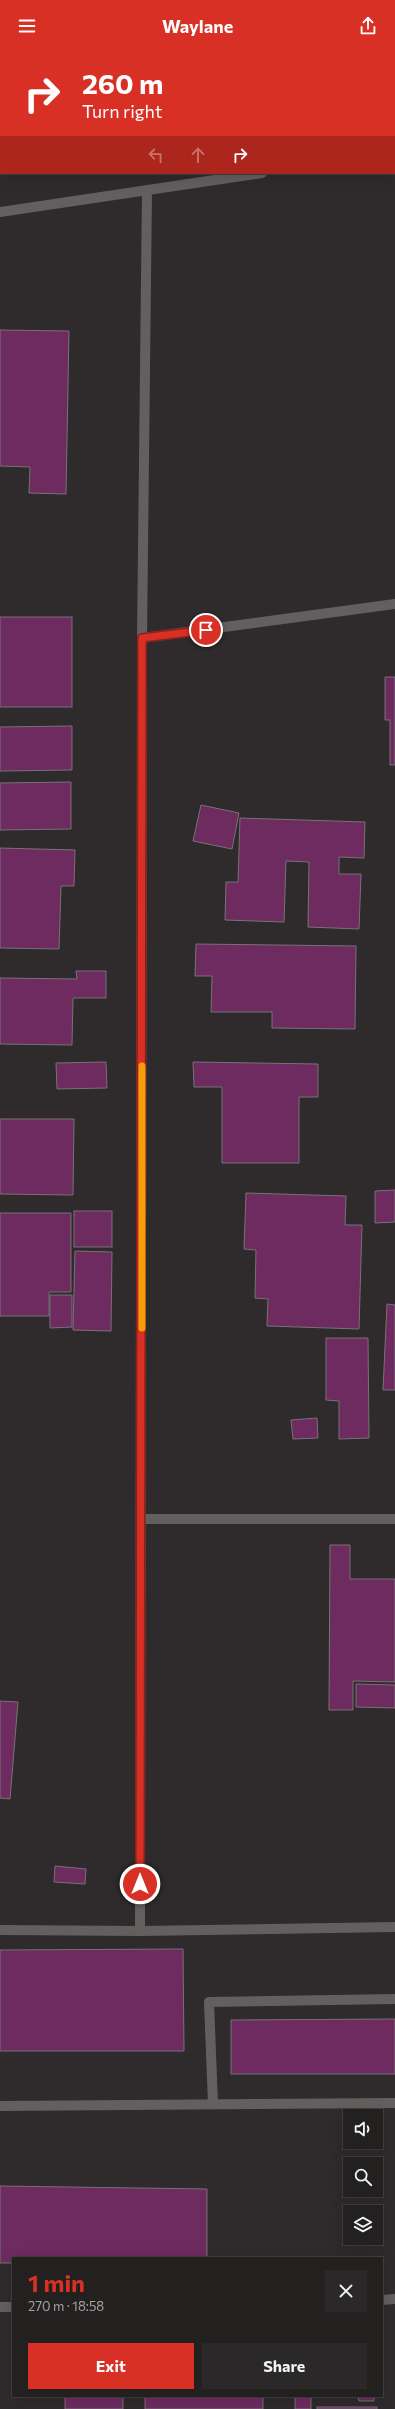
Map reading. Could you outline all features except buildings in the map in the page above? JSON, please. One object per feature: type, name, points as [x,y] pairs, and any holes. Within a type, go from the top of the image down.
[{"type":"street","points":[[0,212],[255,174]]},
{"type":"street","points":[[140,1931],[142,1519],[142,638],[147,190]]},
{"type":"street","points":[[142,638],[395,604]]},
{"type":"street","points":[[142,1519],[395,1519]]},
{"type":"street","points":[[0,1930],[140,1931],[395,1927]]},
{"type":"street","points":[[213,2104],[209,2002],[395,1999]]},
{"type":"street","points":[[0,2106],[395,2103]]},
{"type":"street","points":[[383,2300],[395,2299]]},
{"type":"street","points":[[0,2307],[12,2307]]},
{"type":"slow traffic","points":[[142,1066],[142,1328]]},
{"type":"route","points":[[140,1884],[142,1519],[142,638],[206,630]]}]
